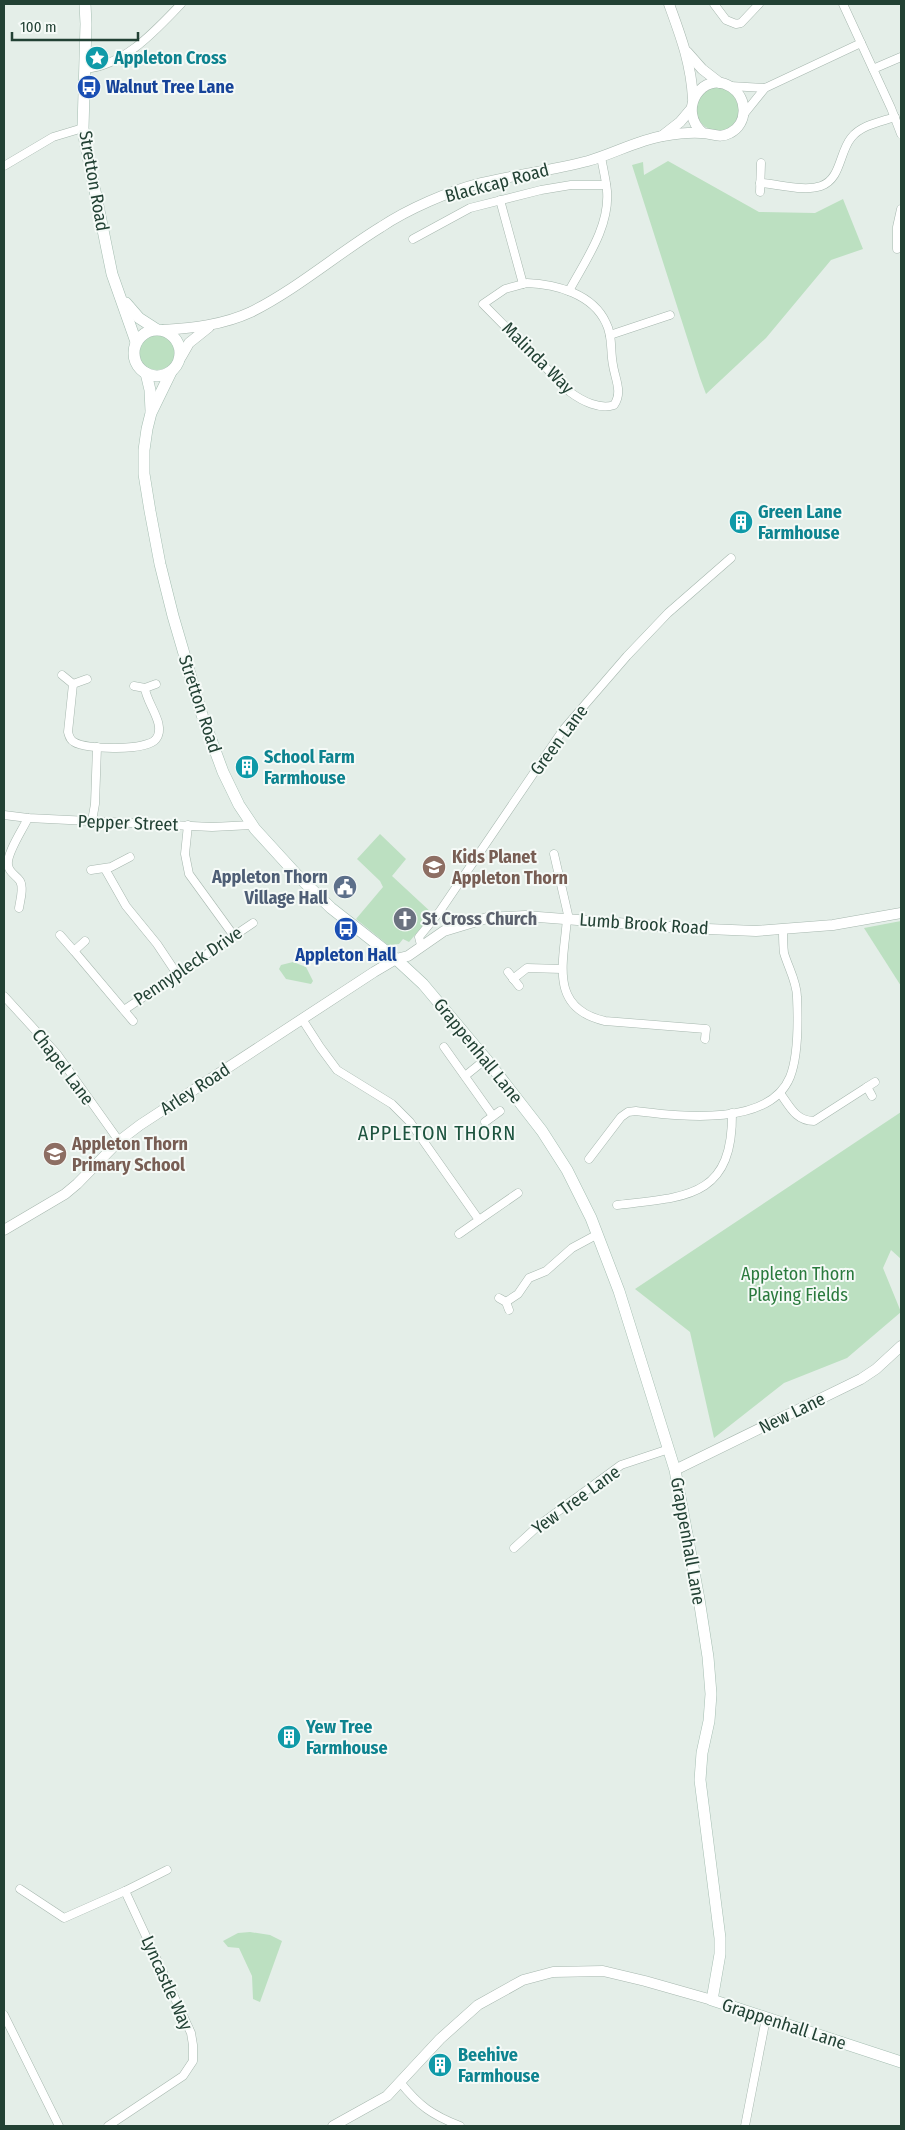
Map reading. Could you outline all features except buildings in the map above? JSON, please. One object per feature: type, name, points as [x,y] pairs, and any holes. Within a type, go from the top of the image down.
[{"type":"main road","name":"Stretton Road","points":[[85,4],[83,128],[108,254],[136,342]]},
{"type":"main road","name":"Stretton Road","points":[[120,296],[139,318],[159,329]]},
{"type":"main road","points":[[159,329],[175,337],[179,343],[181,357],[171,372],[159,376],[146,373],[136,362],[134,355],[136,342],[148,331],[159,329]]},
{"type":"main road","name":"Stretton Road","points":[[151,413],[171,372]]},
{"type":"main road","name":"Stretton Road","points":[[146,373],[150,390],[151,413],[144,450],[144,474],[160,564],[183,650],[213,748],[239,805],[252,825],[291,869],[331,908],[396,959]]},
{"type":"main road","name":"Grappenhall Lane","points":[[396,959],[423,984],[486,1059],[555,1151],[578,1190],[598,1234],[619,1291],[669,1448],[691,1547],[710,1676],[710,1708],[702,1753],[700,1780],[720,1938],[719,1963],[712,2000],[901,2062]]},
{"type":"street","points":[[84,69],[97,68],[116,60],[131,50],[181,4]]},
{"type":"street","points":[[669,4],[687,51],[692,74],[694,122],[703,133],[717,137],[725,136],[738,127],[744,114],[765,88],[861,43]]},
{"type":"street","points":[[714,4],[726,20],[734,24],[741,23],[759,4]]},
{"type":"street","points":[[843,4],[901,134]]},
{"type":"street","points":[[687,51],[702,69],[742,98],[744,114]]},
{"type":"street","points":[[873,69],[901,57]]},
{"type":"street","points":[[692,104],[704,87],[725,85],[765,88]]},
{"type":"street","name":"Blackcap Road","points":[[661,136],[680,122],[692,104]]},
{"type":"street","points":[[760,182],[813,187],[826,184],[833,177],[848,142],[854,134],[867,126],[895,117]]},
{"type":"street","points":[[4,166],[53,137],[83,128]]},
{"type":"street","name":"Blackcap Road","points":[[159,329],[212,325],[250,312],[292,287],[382,226],[449,193],[480,184],[601,157],[661,136],[703,133]]},
{"type":"street","points":[[568,291],[600,229],[607,201],[601,157]]},
{"type":"street","points":[[760,192],[761,163]]},
{"type":"street","points":[[413,239],[470,208],[571,185],[606,185]]},
{"type":"street","points":[[500,200],[523,284],[541,284],[568,291],[591,304],[606,323],[610,335],[670,315]]},
{"type":"street","points":[[897,249],[897,227],[901,208]]},
{"type":"street","name":"Malinda Way","points":[[523,284],[505,289],[483,304],[570,392],[579,399],[609,407],[614,405],[620,395],[612,360],[610,335]]},
{"type":"street","name":"Blackcap Road","points":[[181,357],[189,343],[212,325]]},
{"type":"street","name":"Green Lane","points":[[421,946],[419,937],[440,911],[563,730],[668,612],[731,558]]},
{"type":"street","points":[[62,675],[73,684]]},
{"type":"street","points":[[73,684],[87,680]]},
{"type":"street","points":[[73,684],[68,732],[70,739],[75,743],[97,747],[141,747],[151,744],[157,738],[159,724],[146,696],[145,688]]},
{"type":"street","points":[[134,686],[145,688],[156,684]]},
{"type":"street","points":[[92,822],[95,804],[97,747]]},
{"type":"street","name":"Pepper Street","points":[[4,814],[28,818],[92,822],[212,827],[252,825]]},
{"type":"street","points":[[18,908],[22,886],[20,880],[11,873],[8,866],[9,857],[28,818]]},
{"type":"street","points":[[188,825],[185,854],[189,874],[234,936]]},
{"type":"street","points":[[554,854],[568,918],[562,969],[563,986],[569,999],[579,1010],[592,1018],[605,1021],[706,1028],[705,1038]]},
{"type":"street","points":[[91,870],[105,869],[130,857]]},
{"type":"street","points":[[105,869],[126,906],[158,944],[177,974]]},
{"type":"street","name":"Lumb Brook Road","points":[[396,959],[408,956],[444,931],[486,918],[524,916],[568,918],[683,928],[756,931],[833,925],[901,913]]},
{"type":"street","name":"Pennypleck Drive","points":[[124,1010],[253,923]]},
{"type":"street","points":[[589,1159],[621,1117],[628,1112],[636,1111],[687,1117],[713,1117],[732,1114],[766,1104],[780,1093],[789,1079],[794,1065],[798,999],[784,952],[783,930]]},
{"type":"street","points":[[60,936],[133,1021]]},
{"type":"street","points":[[74,951],[85,941]]},
{"type":"street","name":"Arley Road","points":[[4,1230],[65,1194],[119,1141],[140,1125],[396,959]]},
{"type":"street","points":[[513,979],[527,968],[562,969]]},
{"type":"street","name":"Chapel Lane","points":[[4,996],[57,1054],[119,1141]]},
{"type":"street","points":[[302,1019],[337,1070],[392,1104],[410,1122],[479,1220]]},
{"type":"street","points":[[444,1047],[492,1116]]},
{"type":"street","points":[[465,1076],[486,1059]]},
{"type":"street","points":[[780,1093],[798,1117],[805,1121],[814,1121],[875,1082]]},
{"type":"street","points":[[867,1086],[872,1096]]},
{"type":"street","points":[[485,1122],[500,1111]]},
{"type":"street","points":[[615,1205],[649,1202],[698,1191],[710,1183],[722,1170],[728,1154],[732,1132],[732,1114]]},
{"type":"street","points":[[459,1234],[518,1193]]},
{"type":"street","points":[[509,1310],[503,1300],[518,1294],[529,1278],[546,1271],[572,1248],[598,1234]]},
{"type":"street","name":"New Lane","points":[[675,1470],[855,1382],[876,1369],[901,1346]]},
{"type":"street","name":"Yew Tree Lane","points":[[514,1548],[538,1526],[622,1465],[669,1448]]},
{"type":"street","points":[[20,1889],[64,1918],[167,1870]]},
{"type":"street","name":"Lyncastle Way","points":[[108,2126],[183,2076],[193,2061],[194,2045],[191,2033],[125,1891]]},
{"type":"street","points":[[333,2126],[387,2096],[440,2040],[478,2005],[523,1980],[553,1972],[603,1971],[712,2000]]},
{"type":"street","points":[[4,2014],[59,2126]]},
{"type":"street","points":[[745,2126],[766,2018]]},
{"type":"street","points":[[400,2082],[416,2101],[442,2119],[460,2126]]},
{"type":"green space","points":[[718,87],[730,91],[736,97],[740,109],[736,121],[730,127],[718,131],[706,127],[700,121],[696,109],[700,97],[706,91]]},
{"type":"green space","points":[[668,161],[759,212],[815,213],[843,199],[863,249],[831,260],[766,338],[706,394],[632,165],[643,162],[644,175]]},
{"type":"green space","points":[[157,332],[170,338],[176,351],[170,364],[157,370],[144,364],[138,351],[144,338]]},
{"type":"green space","points":[[380,834],[406,859],[392,876],[433,914],[409,942],[403,939],[399,944],[388,945],[356,919],[383,887],[380,881],[357,859]]},
{"type":"green space","points":[[901,921],[901,986],[864,928]]},
{"type":"green space","points":[[293,962],[306,967],[313,981],[311,984],[286,979],[279,969],[281,965]]},
{"type":"green space","name":"Appleton Thorn Playing Fields","points":[[901,1112],[901,1259],[891,1250],[883,1268],[901,1312],[847,1358],[784,1383],[714,1438],[690,1332],[635,1289]]},
{"type":"green space","points":[[250,1932],[270,1935],[282,1941],[260,2002],[253,1999],[252,1976],[239,1948],[228,1947],[223,1941],[238,1933]]},
{"type":"place","name":"Appleton Cross","points":[[97,58]]},
{"type":"place","name":"Walnut Tree Lane","points":[[89,87]]},
{"type":"place","name":"Green Lane Farmhouse","points":[[741,522]]},
{"type":"place","name":"School Farm Farmhouse","points":[[247,767]]},
{"type":"place","name":"Kids Planet Appleton Thorn","points":[[434,867]]},
{"type":"place","name":"Appleton Thorn Village Hall","points":[[345,887]]},
{"type":"place","name":"St Cross Church","points":[[405,919]]},
{"type":"place","name":"Appleton Hall","points":[[346,929]]},
{"type":"place","name":"Appleton Thorn Primary School","points":[[55,1154]]},
{"type":"place","name":"Yew Tree Farmhouse","points":[[289,1737]]},
{"type":"place","name":"Beehive Farmhouse","points":[[440,2065]]},
{"type":"district","name":"APPLETON THORN","points":[[437,1133]]}]
